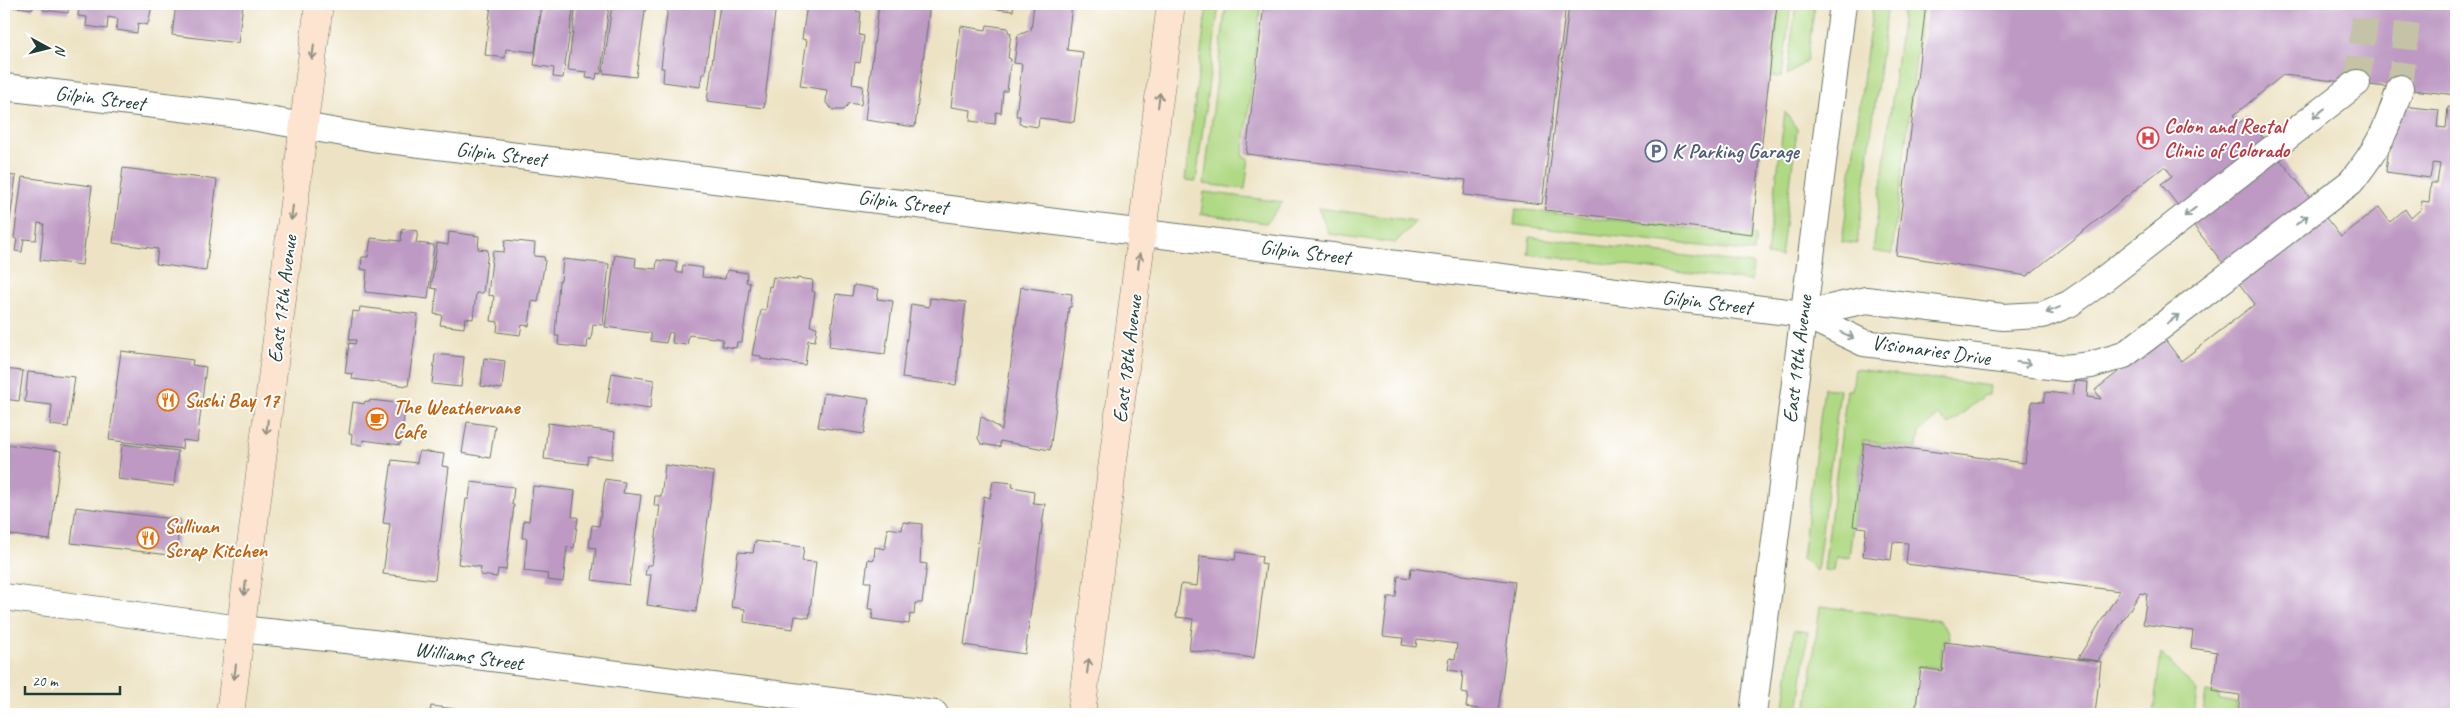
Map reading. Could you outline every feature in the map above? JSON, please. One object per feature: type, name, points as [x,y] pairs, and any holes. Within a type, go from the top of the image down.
[{"type":"main road","name":"East 17th Avenue","points":[[230,714],[319,4]]},
{"type":"main road","name":"East 18th Avenue","points":[[1081,714],[1171,4]]},
{"type":"street","name":"East 19th Avenue","points":[[1753,714],[1843,4]]},
{"type":"street","name":"Visionaries Drive","points":[[1803,314],[1866,300],[2003,317],[2042,315],[2070,304],[2357,83]]},
{"type":"street","name":"Gilpin Street","points":[[4,87],[234,114],[372,138],[1142,231],[1803,314]]},
{"type":"street","name":"Visionaries Drive","points":[[1803,314],[1864,343],[2065,368],[2091,366],[2124,355],[2351,182],[2374,154],[2388,127],[2400,88]]},
{"type":"street","name":"Williams Street","points":[[4,598],[240,629],[365,642],[935,714]]},
{"type":"green space","points":[[1207,4],[1219,4],[1196,181],[1185,180]]},
{"type":"green space","points":[[1226,4],[1261,4],[1243,157],[1249,158],[1245,189],[1204,184]]},
{"type":"green space","points":[[1779,4],[1791,4],[1782,77],[1771,76]]},
{"type":"green space","points":[[1796,4],[1815,4],[1807,61],[1787,75]]},
{"type":"green space","points":[[1873,4],[1888,4],[1857,244],[1842,242]]},
{"type":"green space","points":[[1904,4],[1923,4],[1892,254],[1873,251]]},
{"type":"green space","points":[[1785,112],[1797,129],[1781,257],[1767,255]]},
{"type":"green space","points":[[1204,192],[1283,202],[1266,223],[1201,214]]},
{"type":"green space","points":[[1318,208],[1416,221],[1395,243],[1329,234]]},
{"type":"green space","points":[[1516,209],[1756,236],[1754,252],[1514,225]]},
{"type":"green space","points":[[1530,237],[1753,264],[1751,281],[1528,254]]},
{"type":"green space","points":[[1855,369],[1990,386],[1989,395],[1985,395],[1948,425],[1939,415],[1919,432],[1917,448],[1863,441],[1849,558],[1836,556],[1834,571],[1824,570],[1847,390],[1852,390]]},
{"type":"green space","points":[[1824,388],[1840,390],[1817,571],[1802,558]]},
{"type":"green space","points":[[1820,606],[1939,621],[1949,633],[1950,640],[1943,640],[1940,668],[1918,666],[1912,714],[1806,714]]},
{"type":"green space","points":[[1794,630],[1808,632],[1798,714],[1783,714]]},
{"type":"green space","points":[[2161,653],[2197,691],[2194,714],[2153,714]]},
{"type":"green space","points":[[2206,692],[2219,694],[2219,700],[2237,703],[2235,714],[2203,714]]},
{"type":"building","points":[[7,4],[78,4],[78,6],[69,5],[68,13],[43,10],[43,6],[34,5],[33,9],[6,6]]},
{"type":"building","points":[[79,4],[152,4],[147,25],[138,23],[137,33],[116,30],[118,19],[108,17],[107,29],[86,26],[87,17],[78,16]]},
{"type":"building","points":[[176,4],[243,4],[238,43],[172,35]]},
{"type":"building","points":[[491,4],[541,4],[535,52],[506,49],[505,58],[485,55]]},
{"type":"building","points":[[542,4],[574,4],[563,78],[553,77],[554,68],[534,65]]},
{"type":"building","points":[[576,4],[609,4],[601,74],[597,73],[596,79],[586,78],[587,72],[568,70]]},
{"type":"building","points":[[612,4],[646,4],[636,77],[603,73]]},
{"type":"building","points":[[668,4],[714,4],[705,74],[702,74],[700,87],[663,82],[664,68],[661,68]]},
{"type":"building","points":[[720,4],[776,4],[764,108],[707,101]]},
{"type":"building","points":[[807,4],[857,4],[856,11],[861,12],[859,35],[864,36],[860,63],[855,62],[852,84],[863,86],[861,105],[849,103],[844,110],[833,110],[826,103],[827,90],[800,86],[807,40],[802,39]]},
{"type":"building","points":[[879,4],[930,4],[915,127],[865,120]]},
{"type":"building","points":[[987,4],[1014,4],[1013,11],[987,8]]},
{"type":"building","points":[[1034,4],[1072,4],[1067,50],[1083,52],[1074,122],[1039,118],[1038,127],[1019,124],[1020,116],[1016,116],[1022,64],[1014,63],[1018,35],[1031,30]]},
{"type":"building","points":[[1264,4],[1566,4],[1542,204],[1464,195],[1466,180],[1246,154]]},
{"type":"building","name":"K Parking Garage","points":[[1569,4],[1777,4],[1752,234],[1545,210]]},
{"type":"building","points":[[1926,4],[2456,4],[2456,95],[2283,75],[2234,115],[2239,123],[2247,117],[2341,237],[2379,207],[2390,222],[2405,209],[2411,218],[2421,209],[2422,201],[2429,202],[2431,183],[2437,183],[2440,164],[2433,163],[2430,178],[2386,172],[2394,105],[2439,110],[2437,127],[2446,128],[2448,107],[2455,108],[2456,104],[2456,714],[2326,714],[2285,709],[2284,714],[2238,714],[2240,695],[2212,691],[2217,652],[2191,648],[2193,631],[2143,624],[2147,594],[2140,593],[2098,661],[2078,658],[2120,591],[1906,564],[1908,543],[1893,542],[1891,560],[1863,556],[1866,528],[1853,526],[1864,443],[2025,463],[2032,401],[2044,402],[2046,392],[2073,395],[2075,381],[2088,382],[2087,397],[2101,399],[2095,390],[2163,337],[2181,361],[2255,304],[2161,184],[2172,176],[2165,166],[2027,276],[1896,255]]},
{"type":"building","points":[[987,25],[1008,28],[1008,32],[1011,33],[1008,58],[1011,59],[1007,91],[1003,91],[1001,113],[996,112],[995,124],[970,121],[971,110],[951,107],[961,26],[986,30]]},
{"type":"building","points":[[123,168],[217,180],[206,271],[156,264],[158,249],[113,243]]},
{"type":"building","points":[[4,175],[16,176],[10,221],[4,221]]},
{"type":"building","points":[[22,177],[92,186],[82,265],[40,260],[44,224],[38,223],[36,240],[24,239],[22,252],[15,251],[17,239],[14,238]]},
{"type":"building","points":[[4,225],[9,226],[7,240],[4,240]]},
{"type":"building","points":[[402,229],[418,231],[416,243],[434,245],[428,299],[365,292],[367,270],[361,269],[362,257],[368,257],[371,238],[401,241]]},
{"type":"building","points":[[449,232],[479,236],[478,249],[488,250],[483,293],[476,293],[473,319],[465,318],[464,328],[440,325],[442,315],[434,314],[437,289],[431,288],[437,243],[448,245]]},
{"type":"building","points":[[505,240],[535,243],[534,256],[544,257],[545,261],[538,302],[532,301],[529,326],[522,325],[520,335],[497,332],[498,322],[491,321],[494,296],[488,295],[493,251],[504,252]]},
{"type":"building","points":[[615,255],[636,258],[635,267],[656,269],[657,260],[677,262],[676,271],[678,273],[682,273],[683,265],[703,268],[702,277],[725,279],[727,270],[747,273],[746,282],[750,283],[742,342],[737,342],[736,348],[722,346],[723,339],[689,335],[687,345],[672,343],[673,333],[669,332],[666,343],[651,341],[651,333],[605,327]]},
{"type":"building","points":[[563,259],[609,264],[603,325],[593,324],[591,340],[588,339],[587,348],[558,345],[559,336],[555,336],[559,281],[561,281]]},
{"type":"building","points":[[773,277],[797,280],[797,278],[812,280],[813,282],[812,291],[815,292],[810,326],[817,327],[815,341],[808,340],[805,365],[761,359],[761,356],[752,355],[761,310],[766,310],[769,286],[771,287]]},
{"type":"building","points":[[854,285],[879,289],[877,299],[893,301],[885,354],[829,347],[836,294],[852,296]]},
{"type":"building","points":[[1021,287],[1072,294],[1050,450],[1000,441],[1000,447],[981,444],[978,438],[981,416],[1002,430]]},
{"type":"building","points":[[930,298],[966,302],[956,385],[902,378],[911,304],[929,307]]},
{"type":"building","points":[[360,307],[418,314],[408,386],[352,379],[353,374],[345,373],[349,343],[355,344],[356,340],[349,340],[353,311],[359,312]]},
{"type":"building","points":[[121,351],[193,360],[192,365],[206,367],[197,442],[183,440],[182,449],[109,440]]},
{"type":"building","points":[[435,354],[464,357],[461,387],[432,384]]},
{"type":"building","points":[[484,358],[505,361],[502,389],[481,386]]},
{"type":"building","points":[[4,369],[23,371],[19,401],[4,399]]},
{"type":"building","points":[[28,372],[75,377],[68,427],[50,425],[52,405],[25,402]]},
{"type":"building","points":[[612,373],[654,380],[650,409],[607,403]]},
{"type":"building","points":[[824,393],[869,399],[864,434],[818,427]]},
{"type":"building","points":[[370,400],[406,404],[400,445],[363,440],[362,445],[351,444],[352,435],[349,434],[353,402],[364,404],[365,401],[370,402]]},
{"type":"building","points":[[467,422],[495,426],[490,458],[462,453]]},
{"type":"building","points":[[548,423],[615,432],[612,459],[588,456],[587,464],[544,459]]},
{"type":"building","points":[[4,444],[61,451],[50,540],[4,534]]},
{"type":"building","points":[[122,444],[178,451],[174,486],[118,479]]},
{"type":"building","points":[[419,451],[444,454],[442,466],[449,467],[435,580],[383,574],[390,524],[383,523],[392,460],[417,463]]},
{"type":"building","points":[[665,465],[714,472],[696,612],[647,605],[651,575],[645,575],[647,565],[652,565],[660,506],[654,506],[655,496],[661,496]]},
{"type":"building","points":[[605,479],[625,482],[623,493],[641,495],[629,585],[592,580],[596,548],[589,547],[592,525],[599,526]]},
{"type":"building","points":[[993,481],[1013,483],[1012,487],[1034,491],[1033,503],[1045,504],[1025,654],[964,645],[984,496],[990,498]]},
{"type":"building","points":[[471,482],[514,487],[512,505],[514,505],[506,570],[498,569],[497,577],[480,575],[481,567],[458,564],[466,499],[469,499]]},
{"type":"building","points":[[533,486],[575,491],[572,517],[578,517],[574,548],[567,547],[563,582],[547,580],[548,574],[524,571],[527,538],[522,538],[524,520],[529,521]]},
{"type":"building","points":[[76,507],[180,520],[177,546],[169,555],[71,543]]},
{"type":"building","points":[[903,522],[922,524],[920,563],[927,564],[922,603],[915,603],[914,615],[910,614],[909,624],[872,619],[873,609],[868,609],[871,582],[865,582],[868,559],[874,560],[875,547],[885,549],[888,528],[902,530]]},
{"type":"building","points":[[755,541],[804,547],[802,561],[816,562],[809,618],[795,616],[793,629],[744,622],[745,609],[731,607],[738,552],[753,553]]},
{"type":"building","points":[[1236,552],[1262,556],[1261,563],[1266,564],[1254,658],[1189,650],[1193,619],[1176,617],[1181,584],[1197,586],[1200,556],[1235,560]]},
{"type":"building","points":[[1411,568],[1515,582],[1498,712],[1466,707],[1468,694],[1461,693],[1463,672],[1448,670],[1450,658],[1455,659],[1457,644],[1417,639],[1416,647],[1402,645],[1403,638],[1383,636],[1388,597],[1396,597],[1398,576],[1410,578]]},
{"type":"building","points":[[1945,642],[2101,662],[2095,714],[1915,714],[1921,668],[1942,671]]},
{"type":"building","points":[[431,706],[456,709],[455,714],[430,714]]},
{"type":"tunnel","points":[[2357,83],[2367,4]]},
{"type":"tunnel","points":[[2400,88],[2409,4]]},
{"type":"place","name":"Colon and Rectal Clinic of Colorado","points":[[2148,138]]},
{"type":"place","name":"K Parking Garage","points":[[1656,151]]},
{"type":"place","name":"Sushi Bay 17","points":[[168,400]]},
{"type":"place","name":"The Weathervane Cafe","points":[[377,419]]},
{"type":"place","name":"Sullivan Scrap Kitchen","points":[[148,538]]}]
